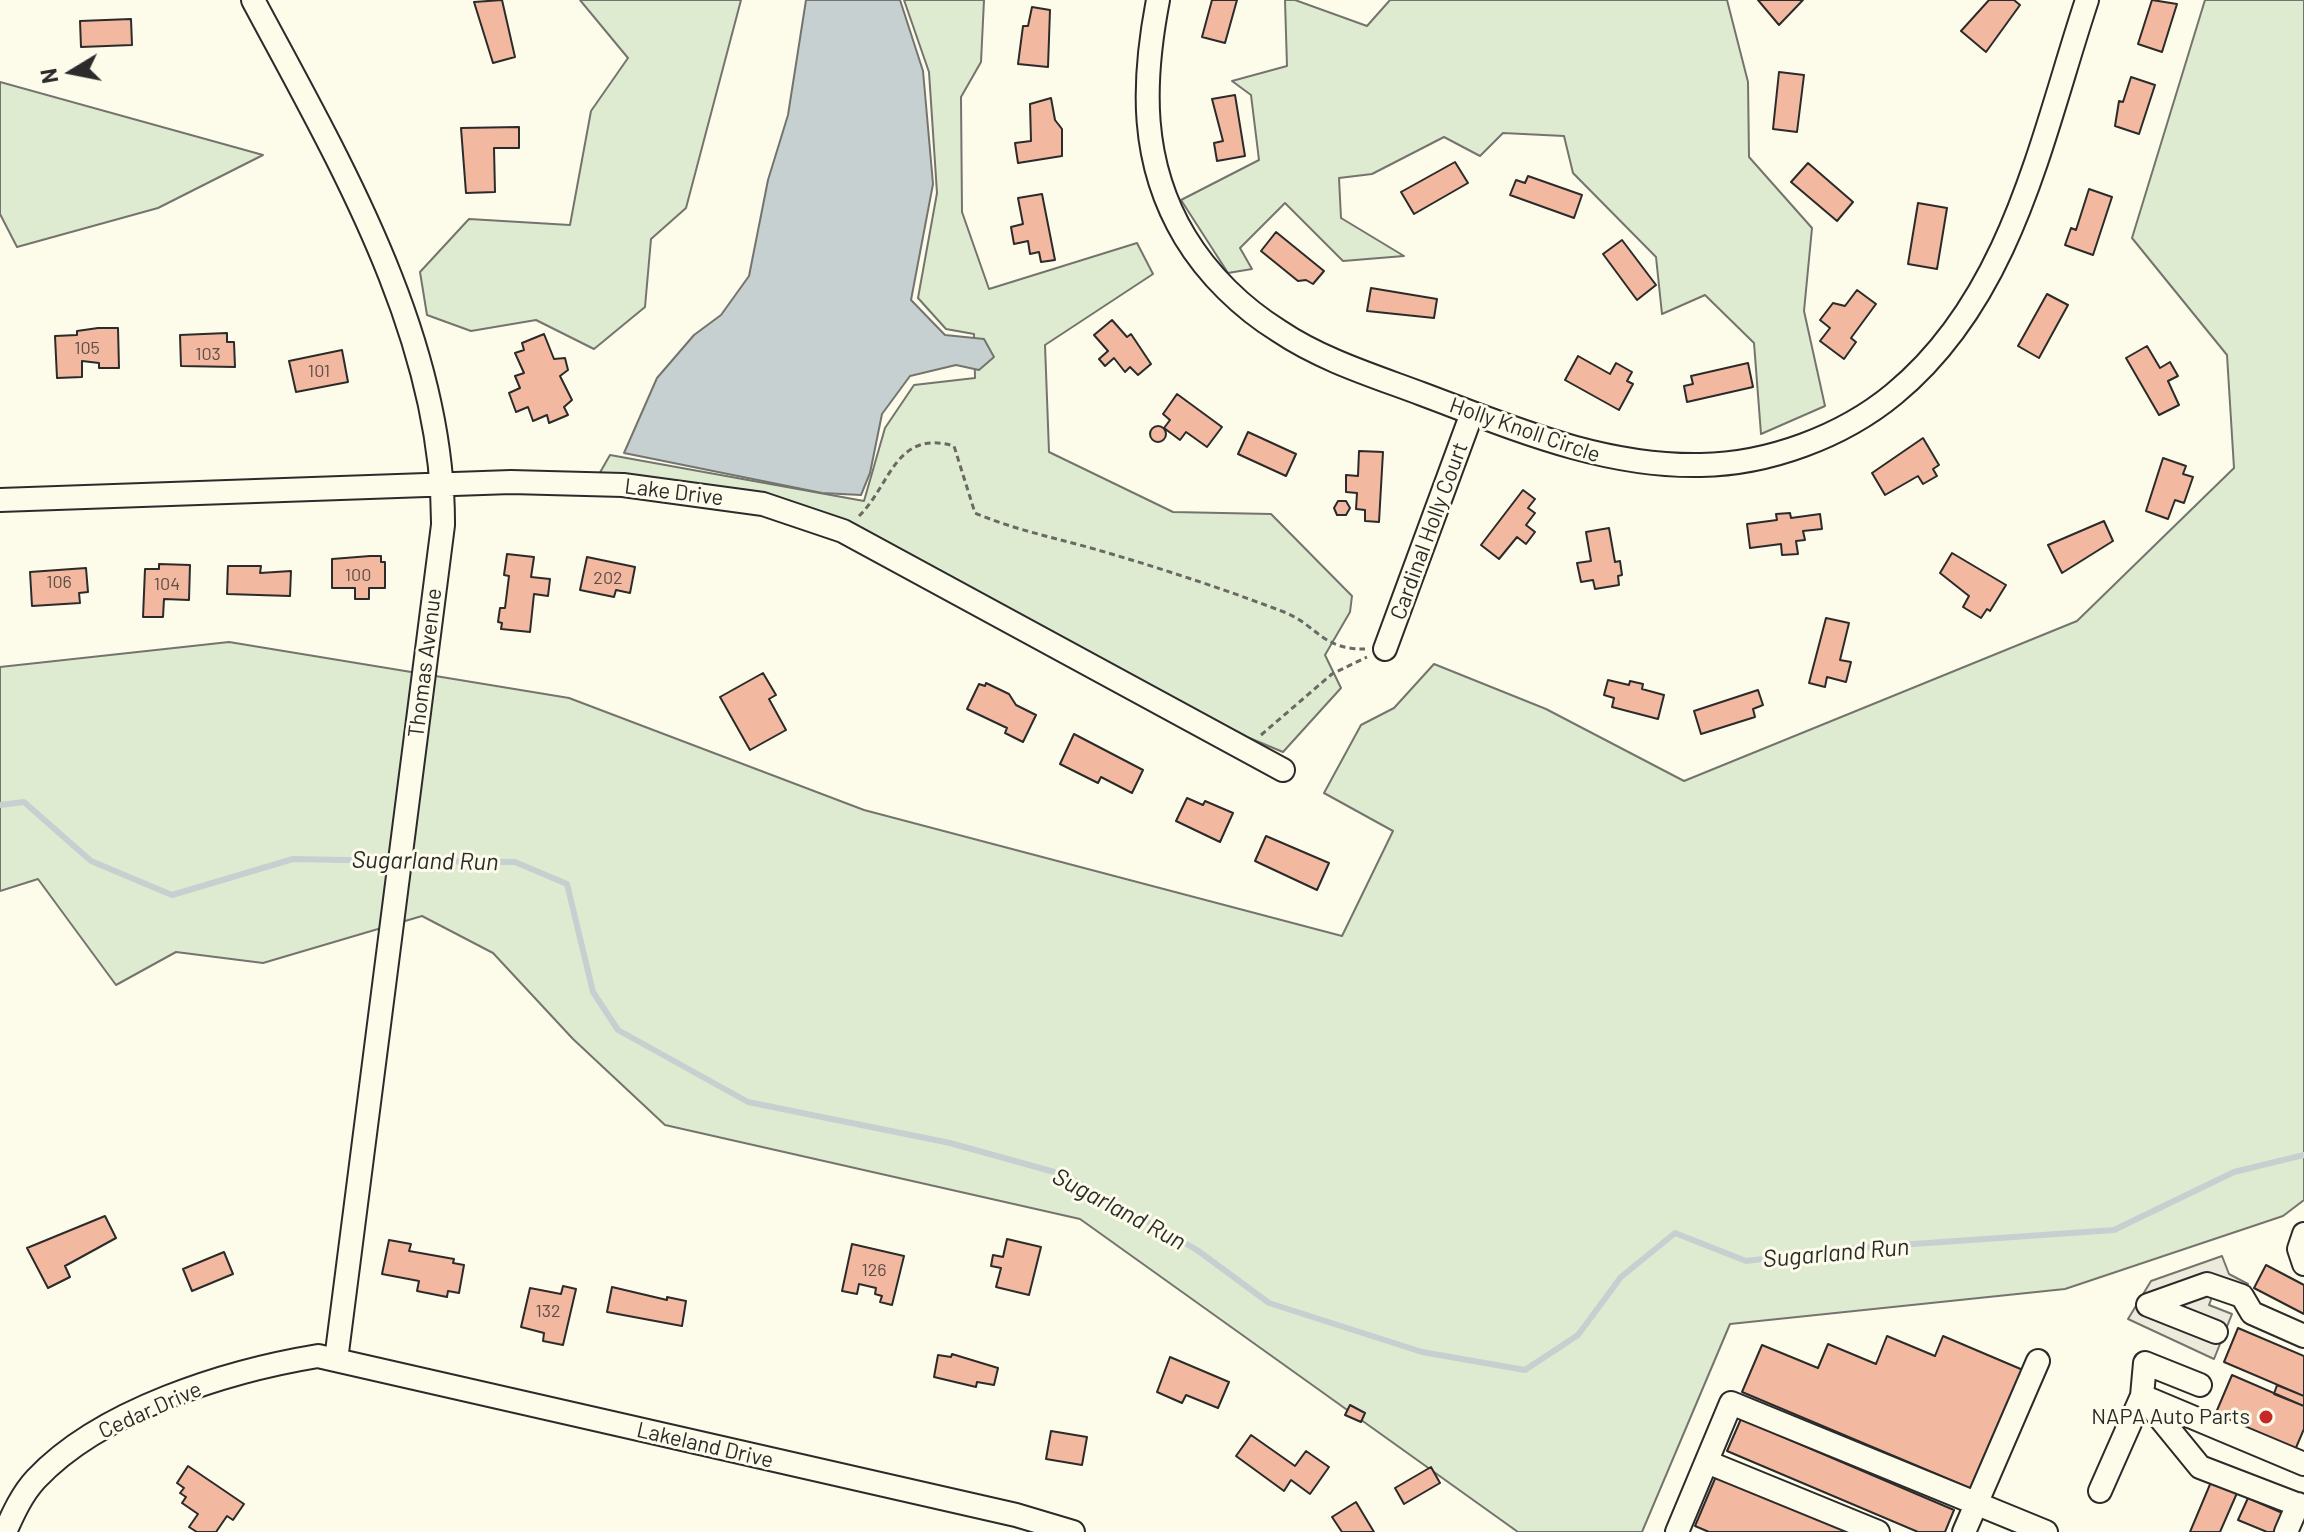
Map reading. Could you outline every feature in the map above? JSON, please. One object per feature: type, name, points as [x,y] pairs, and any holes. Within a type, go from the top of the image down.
[{"type":"street","name":"Thomas Avenue","points":[[253,0],[364,209],[394,283],[427,400],[443,486],[443,525],[336,1360]]},
{"type":"street","name":"Holly Knoll Circle","points":[[1158,0],[1146,73],[1150,144],[1170,209],[1207,268],[1256,315],[1292,339],[1362,372],[1472,413],[1609,458],[1651,464],[1705,465],[1788,449],[1867,414],[1922,369],[1951,337],[1996,267],[2087,0]]},
{"type":"street","name":"Cardinal Holly Court","points":[[1385,649],[1472,413]]},
{"type":"street","name":"Lake Drive","points":[[0,500],[503,482],[623,485],[763,504],[843,531],[1283,770]]},
{"type":"street","points":[[2304,1234],[2299,1249],[2304,1264]]},
{"type":"street","points":[[2216,1332],[2148,1305],[2207,1284],[2242,1296],[2252,1313],[2304,1336]]},
{"type":"street","name":"Cedar Drive","points":[[5,1532],[16,1507],[40,1475],[69,1451],[116,1423],[234,1374],[318,1356],[336,1360]]},
{"type":"street","name":"Lakeland Drive","points":[[336,1360],[1016,1515],[1073,1532]]},
{"type":"street","points":[[1964,1532],[2038,1361]]},
{"type":"street","points":[[2100,1491],[2142,1396],[2145,1363],[2200,1385]]},
{"type":"street","points":[[2142,1396],[2304,1464]]},
{"type":"street","points":[[2142,1396],[2200,1467],[2301,1506],[2286,1532]]},
{"type":"street","points":[[1677,1532],[1731,1403],[2046,1532]]},
{"type":"street","points":[[1707,1462],[1878,1532]]},
{"type":"path","points":[[843,531],[874,501],[889,471],[909,448],[935,440],[954,446],[975,513],[1008,527],[1098,551],[1288,613],[1318,637],[1344,650],[1385,649]]},
{"type":"path","points":[[1248,752],[1254,741],[1332,674],[1385,649]]},
{"type":"green space","points":[[580,0],[741,0],[686,208],[651,239],[645,307],[594,349],[536,320],[471,331],[427,315],[420,272],[469,219],[570,225],[591,111],[628,58]]},
{"type":"green space","points":[[904,0],[984,0],[981,62],[961,97],[962,212],[989,289],[1137,243],[1153,274],[1045,345],[1049,452],[1173,512],[1271,514],[1352,596],[1350,612],[1325,655],[1341,688],[1283,752],[1247,737],[842,523],[598,476],[610,455],[864,501],[885,428],[914,385],[975,378],[974,334],[946,329],[918,298],[937,193],[929,72]]},
{"type":"green space","points":[[1285,0],[1295,0],[1367,26],[1390,0],[1727,0],[1748,82],[1749,157],[1812,228],[1804,311],[1825,406],[1761,434],[1754,343],[1705,295],[1662,314],[1656,257],[1573,173],[1564,136],[1503,133],[1480,156],[1444,137],[1372,174],[1339,178],[1341,218],[1404,256],[1343,261],[1285,203],[1240,248],[1252,269],[1228,273],[1181,200],[1259,160],[1251,95],[1232,81],[1287,66]]},
{"type":"green space","points":[[2205,0],[2304,0],[2304,1200],[2283,1216],[2065,1289],[1730,1324],[1642,1532],[1518,1532],[1080,1219],[665,1125],[573,1039],[493,953],[422,916],[263,963],[176,952],[116,985],[38,879],[0,891],[0,667],[229,642],[569,698],[864,810],[1342,936],[1393,831],[1324,793],[1361,725],[1394,708],[1434,664],[1546,709],[1684,781],[2077,621],[2234,468],[2227,355],[2132,238]]},
{"type":"green space","points":[[0,82],[263,155],[158,208],[17,247],[0,214]]},
{"type":"shaded area","points":[[806,0],[900,0],[923,71],[933,184],[911,300],[945,335],[984,339],[994,357],[979,370],[956,365],[910,376],[882,414],[870,473],[861,495],[822,493],[624,453],[657,378],[694,335],[721,315],[749,276],[768,180],[788,115]]},
{"type":"shaded area","points":[[2222,1256],[2229,1274],[2248,1284],[2238,1306],[2212,1297],[2209,1305],[2232,1314],[2214,1359],[2128,1319],[2151,1281]]},
{"type":"building","points":[[502,0],[515,57],[493,63],[474,2]]},
{"type":"building","points":[[1212,0],[1237,0],[1225,43],[1202,37]]},
{"type":"building","points":[[1758,0],[1803,0],[1779,25]]},
{"type":"building","points":[[1989,0],[2014,0],[2020,5],[1986,52],[1961,31]]},
{"type":"building","points":[[2152,0],[2177,4],[2162,52],[2138,44]]},
{"type":"building","points":[[1032,7],[1050,10],[1048,67],[1018,64],[1023,26],[1028,26]]},
{"type":"building","points":[[131,19],[132,45],[81,47],[80,21]]},
{"type":"building","points":[[1779,72],[1804,75],[1797,132],[1773,129]]},
{"type":"building","points":[[2131,77],[2155,85],[2139,134],[2115,126],[2119,101],[2123,102]]},
{"type":"building","points":[[1235,95],[1245,156],[1217,161],[1214,143],[1223,141],[1212,99]]},
{"type":"building","points":[[1051,98],[1055,120],[1062,129],[1062,156],[1018,163],[1015,143],[1031,141],[1030,104]]},
{"type":"building","points":[[519,127],[519,148],[494,148],[495,192],[466,193],[461,128]]},
{"type":"building","points":[[1455,162],[1468,183],[1414,214],[1401,192]]},
{"type":"building","points":[[1808,163],[1853,202],[1837,221],[1791,182]]},
{"type":"building","points":[[1528,176],[1582,195],[1574,218],[1510,195],[1516,180],[1525,183]]},
{"type":"building","points":[[2089,189],[2112,197],[2093,255],[2065,245],[2071,228],[2076,230]]},
{"type":"building","points":[[1042,194],[1055,260],[1041,262],[1039,252],[1030,254],[1028,241],[1014,244],[1011,227],[1023,224],[1018,198]]},
{"type":"building","points":[[1918,203],[1947,208],[1937,269],[1908,264]]},
{"type":"building","points":[[1276,232],[1324,271],[1313,284],[1306,280],[1298,281],[1261,251]]},
{"type":"building","points":[[1622,240],[1656,285],[1637,300],[1603,254]]},
{"type":"building","points":[[1371,288],[1437,299],[1434,318],[1367,311]]},
{"type":"building","points":[[1857,290],[1876,304],[1851,338],[1856,342],[1844,359],[1820,341],[1830,328],[1820,320],[1833,303],[1845,306]]},
{"type":"building","points":[[2047,294],[2068,305],[2039,358],[2018,346]]},
{"type":"building","points":[[1112,320],[1127,337],[1131,334],[1151,364],[1138,375],[1130,367],[1125,372],[1114,358],[1105,366],[1099,359],[1108,351],[1094,335]]},
{"type":"building","points":[[118,328],[119,368],[99,368],[99,363],[82,361],[82,377],[57,378],[55,336],[77,335],[77,331]]},
{"type":"building","points":[[227,333],[227,342],[234,342],[235,367],[181,366],[180,335]]},
{"type":"building","points":[[544,334],[554,359],[565,358],[568,370],[560,376],[572,400],[564,407],[568,415],[549,423],[547,415],[533,421],[528,407],[516,412],[509,393],[520,388],[515,376],[524,373],[515,353],[524,350],[522,343]]},
{"type":"building","points":[[2147,346],[2160,368],[2170,362],[2178,376],[2168,381],[2179,405],[2159,415],[2126,358]]},
{"type":"building","points":[[342,350],[348,382],[296,392],[289,361]]},
{"type":"building","points":[[1578,356],[1610,374],[1616,363],[1632,372],[1627,381],[1633,384],[1619,410],[1565,380]]},
{"type":"building","points":[[1748,363],[1753,387],[1687,402],[1684,386],[1693,384],[1691,376]]},
{"type":"building","points":[[1177,394],[1222,427],[1207,447],[1186,432],[1180,440],[1164,428],[1170,420],[1163,414]]},
{"type":"building","points":[[1158,426],[1166,434],[1158,442],[1150,434]]},
{"type":"building","points":[[1248,432],[1296,454],[1286,476],[1238,454]]},
{"type":"building","points":[[1923,438],[1939,465],[1933,469],[1937,476],[1923,484],[1918,476],[1885,495],[1872,473]]},
{"type":"building","points":[[1359,451],[1383,452],[1379,522],[1365,521],[1365,510],[1356,509],[1357,493],[1346,492],[1346,475],[1358,476]]},
{"type":"building","points":[[2163,458],[2186,466],[2183,474],[2193,477],[2184,503],[2175,500],[2168,519],[2146,511]]},
{"type":"building","points":[[1523,490],[1535,499],[1528,508],[1535,513],[1526,525],[1535,532],[1526,544],[1517,537],[1499,559],[1481,545]]},
{"type":"building","points":[[1338,501],[1346,501],[1350,508],[1346,515],[1337,515],[1334,508]]},
{"type":"building","points":[[1790,513],[1791,518],[1820,514],[1822,529],[1803,531],[1805,540],[1796,541],[1798,554],[1782,555],[1781,544],[1750,548],[1747,524],[1777,520],[1776,514]]},
{"type":"building","points":[[2104,521],[2113,541],[2062,573],[2048,545]]},
{"type":"building","points":[[1609,528],[1615,562],[1620,561],[1622,575],[1618,576],[1619,585],[1595,589],[1593,580],[1581,582],[1577,563],[1591,561],[1586,532]]},
{"type":"building","points":[[1952,553],[2006,585],[1990,611],[1987,609],[1981,618],[1963,607],[1969,596],[1940,573]]},
{"type":"building","points":[[507,554],[534,557],[531,577],[550,579],[548,596],[534,594],[530,632],[501,629],[502,623],[498,622],[500,608],[505,608],[509,576],[504,575]]},
{"type":"building","points":[[381,556],[381,562],[385,562],[385,588],[369,588],[369,599],[355,599],[355,588],[332,588],[332,559]]},
{"type":"building","points":[[587,557],[635,567],[630,593],[616,590],[614,597],[580,590]]},
{"type":"building","points":[[159,564],[190,565],[189,600],[164,599],[163,617],[143,617],[145,569],[159,569]]},
{"type":"building","points":[[228,566],[261,566],[260,573],[291,571],[290,596],[227,594]]},
{"type":"building","points":[[86,568],[88,592],[79,593],[80,603],[32,606],[30,572]]},
{"type":"building","points":[[1826,618],[1849,623],[1840,660],[1851,662],[1846,682],[1827,677],[1825,687],[1809,683]]},
{"type":"building","points":[[763,673],[776,695],[769,699],[786,730],[750,750],[720,697]]},
{"type":"building","points":[[1608,680],[1629,685],[1630,681],[1643,684],[1642,689],[1664,695],[1658,719],[1612,707],[1614,698],[1604,695]]},
{"type":"building","points":[[986,683],[1009,694],[1016,705],[1036,715],[1023,742],[1005,733],[1007,728],[967,709],[979,684],[985,686]]},
{"type":"building","points":[[1758,690],[1763,705],[1753,709],[1755,717],[1701,734],[1694,711]]},
{"type":"building","points":[[1074,734],[1143,770],[1132,793],[1101,777],[1098,783],[1060,764]]},
{"type":"building","points":[[1187,798],[1203,805],[1205,801],[1233,813],[1220,842],[1176,821]]},
{"type":"building","points":[[1266,836],[1329,863],[1317,890],[1255,861]]},
{"type":"building","points":[[105,1216],[116,1238],[65,1266],[70,1277],[48,1288],[27,1248]]},
{"type":"building","points":[[1007,1239],[1041,1247],[1029,1295],[996,1287],[1001,1268],[991,1266],[993,1255],[1003,1257]]},
{"type":"building","points":[[389,1240],[411,1244],[409,1251],[454,1259],[453,1263],[464,1265],[459,1293],[448,1291],[447,1297],[417,1291],[419,1281],[382,1274]]},
{"type":"building","points":[[852,1244],[904,1256],[892,1305],[880,1302],[882,1296],[875,1294],[876,1288],[859,1284],[857,1294],[842,1291]]},
{"type":"building","points":[[224,1252],[233,1274],[192,1291],[183,1269]]},
{"type":"building","points":[[2266,1265],[2304,1285],[2304,1314],[2254,1288]]},
{"type":"building","points":[[563,1286],[576,1289],[563,1345],[543,1341],[544,1333],[521,1327],[530,1288],[561,1294]]},
{"type":"building","points":[[612,1287],[667,1300],[667,1297],[686,1301],[682,1326],[607,1312]]},
{"type":"building","points":[[2238,1328],[2304,1356],[2304,1396],[2224,1362]]},
{"type":"building","points":[[1887,1336],[1935,1356],[1943,1336],[2023,1370],[1972,1489],[1742,1392],[1762,1345],[1818,1368],[1828,1344],[1876,1364]]},
{"type":"building","points":[[952,1354],[998,1368],[994,1385],[977,1382],[976,1387],[934,1377],[938,1355],[951,1357]]},
{"type":"building","points":[[1170,1357],[1229,1382],[1218,1408],[1186,1395],[1182,1403],[1157,1392]]},
{"type":"building","points":[[2232,1375],[2304,1406],[2304,1429],[2295,1450],[2215,1415]]},
{"type":"building","points":[[2277,1385],[2304,1396],[2304,1406],[2274,1394]]},
{"type":"building","points":[[1350,1405],[1365,1413],[1361,1422],[1345,1415]]},
{"type":"building","points":[[1741,1419],[1954,1510],[1945,1532],[1918,1532],[1727,1451]]},
{"type":"building","points":[[1051,1431],[1087,1437],[1082,1465],[1046,1459]]},
{"type":"building","points":[[1251,1435],[1295,1466],[1306,1451],[1329,1467],[1310,1494],[1291,1480],[1284,1491],[1236,1456]]},
{"type":"building","points":[[188,1466],[244,1504],[233,1520],[227,1516],[216,1532],[197,1532],[189,1527],[198,1514],[182,1503],[186,1497],[180,1493],[184,1488],[177,1483]]},
{"type":"building","points":[[1431,1467],[1440,1483],[1404,1504],[1395,1488]]},
{"type":"building","points":[[1717,1474],[1853,1532],[1709,1532],[1695,1526]]},
{"type":"building","points":[[2211,1482],[2237,1493],[2220,1532],[2190,1532]]},
{"type":"building","points":[[2248,1498],[2287,1515],[2280,1532],[2267,1532],[2238,1520]]},
{"type":"building","points":[[1356,1502],[1374,1532],[1342,1532],[1332,1517]]},
{"type":"waterway","name":"Sugarland Run","points":[[0,805],[24,802],[91,861],[172,895],[293,859],[394,861]]},
{"type":"waterway","name":"Sugarland Run","points":[[405,861],[515,862],[567,884],[593,992],[618,1030],[748,1102],[950,1143],[1065,1175],[1197,1250],[1269,1303],[1422,1352],[1525,1370],[1578,1335],[1621,1277],[1675,1233],[1746,1261],[1856,1248],[2114,1230],[2234,1172],[2304,1155]]},
{"type":"place","name":"NAPA Auto Parts","points":[[2266,1417]]}]
